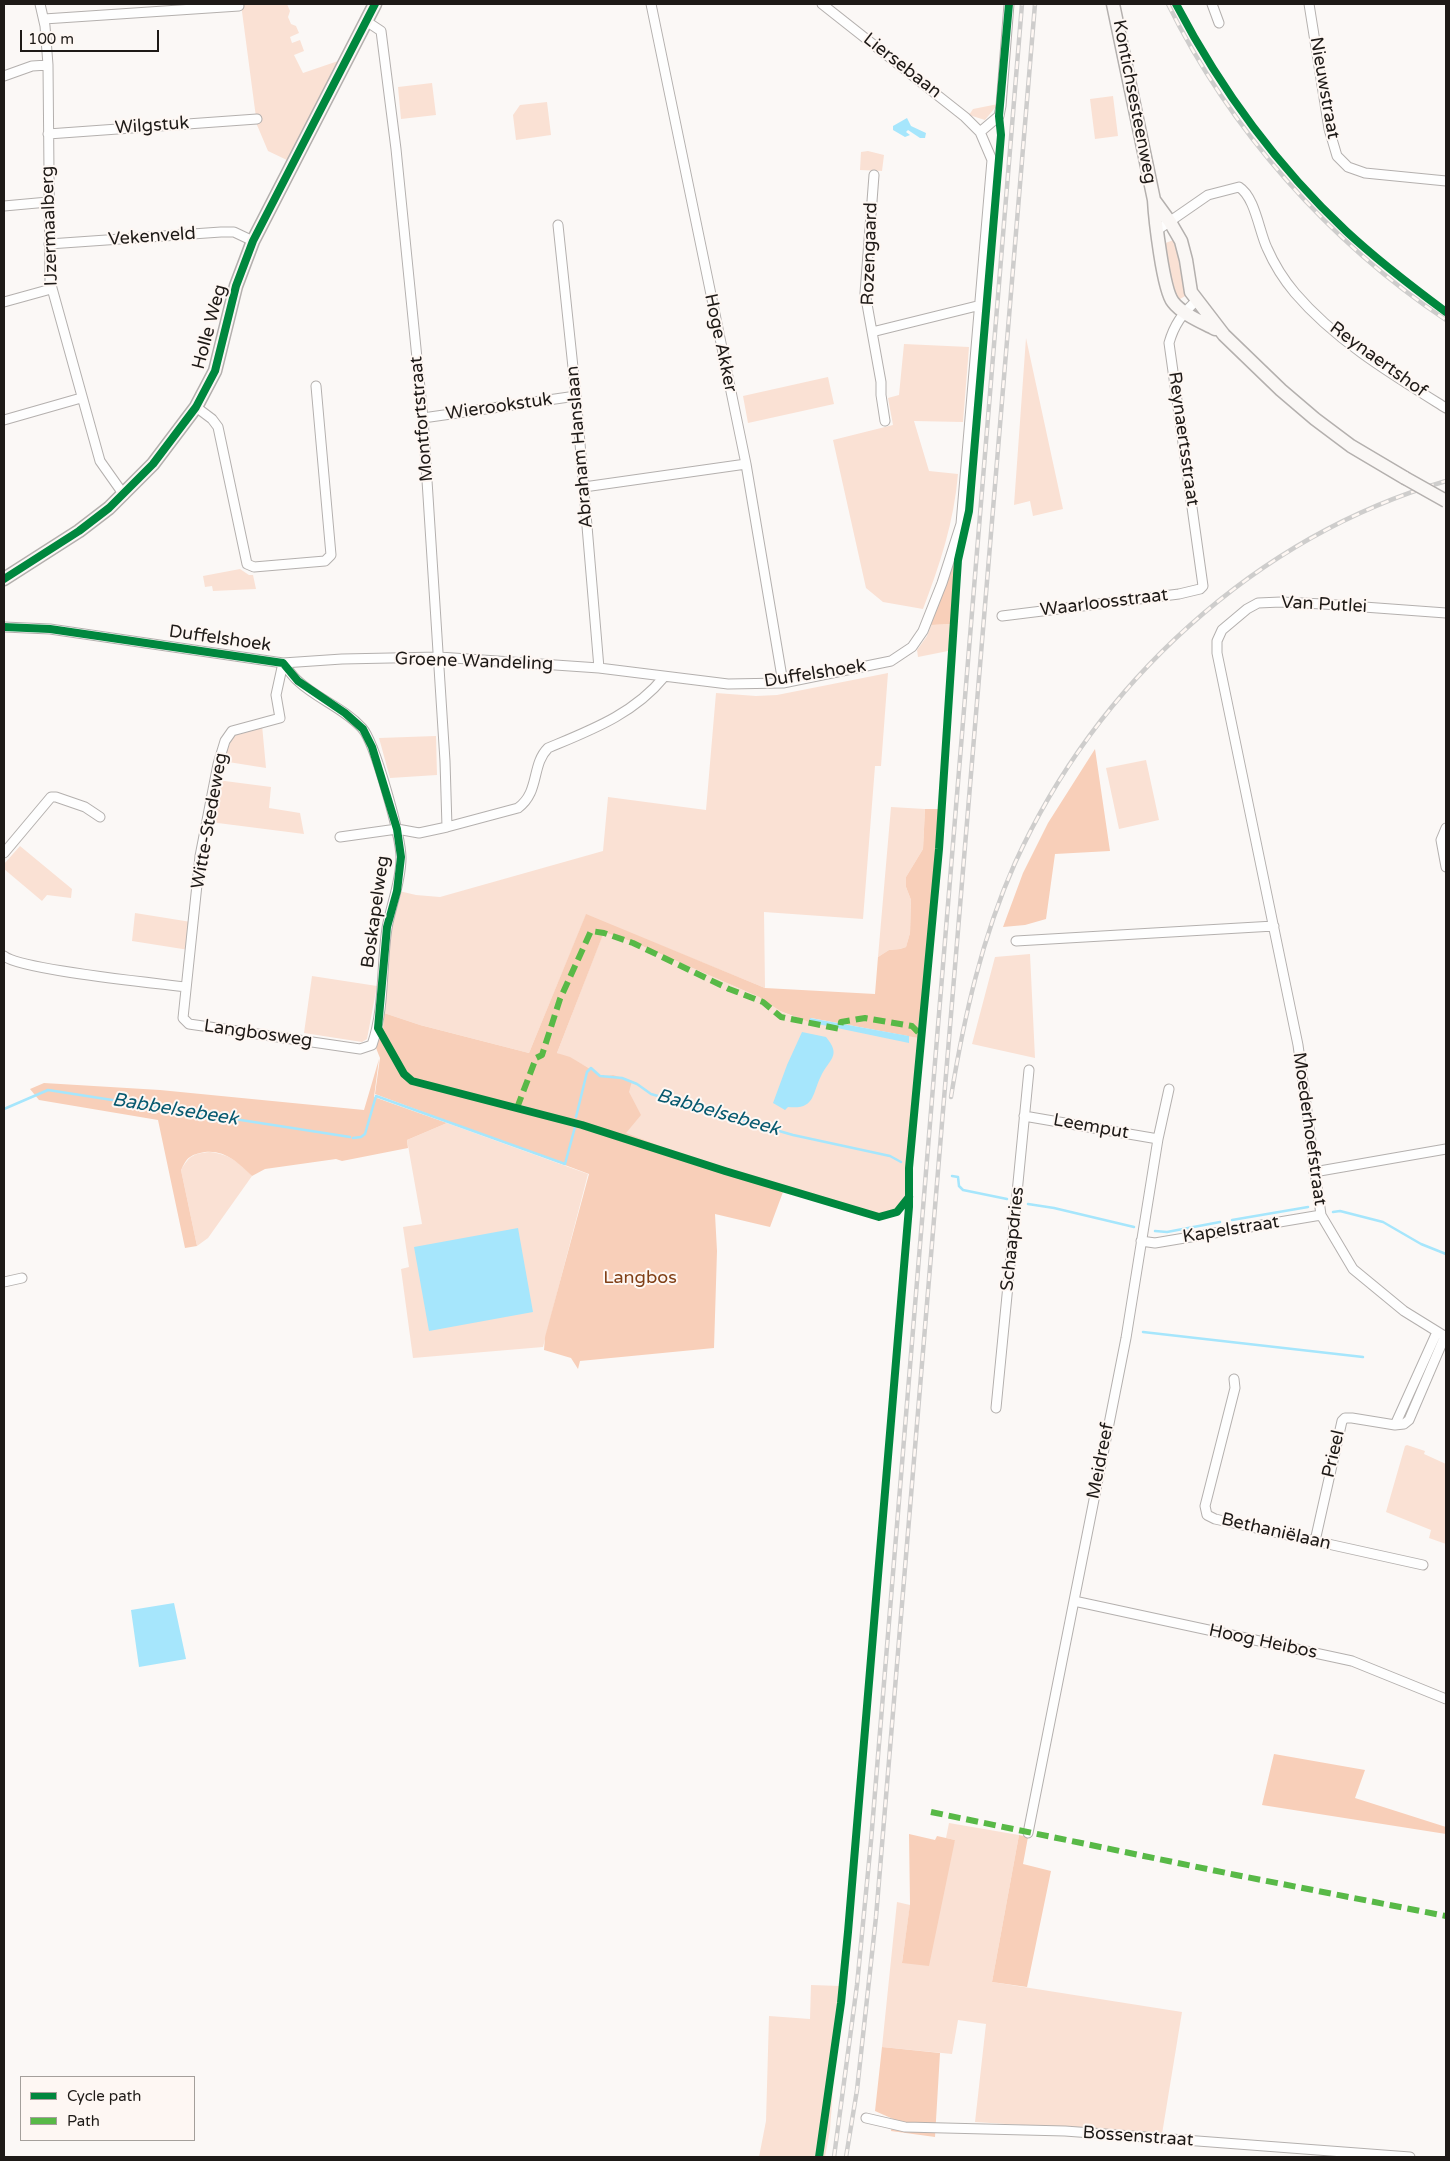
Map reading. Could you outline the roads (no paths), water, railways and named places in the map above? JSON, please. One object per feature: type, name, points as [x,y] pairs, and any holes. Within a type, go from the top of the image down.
[{"type":"street","name":"IJzermaalberg","points":[[40,4],[44,19],[48,65],[48,202],[49,275],[51,289],[100,461],[124,494]]},
{"type":"street","name":"Holle Weg","points":[[4,579],[85,527],[124,494],[153,464],[196,407],[215,371],[236,286],[253,241],[375,4]]},
{"type":"street","name":"Hoge Akker","points":[[651,4],[746,464],[783,683]]},
{"type":"street","name":"Liersebaan","points":[[822,4],[956,108],[980,132],[992,160]]},
{"type":"street","points":[[980,132],[998,116],[1009,4]]},
{"type":"street","name":"Kontichsesteenweg","points":[[1113,4],[1154,200],[1156,230],[1169,294],[1174,304],[1184,312],[1224,334]]},
{"type":"street","points":[[1212,4],[1220,23]]},
{"type":"street","name":"Nieuwstraat","points":[[1309,4],[1329,129],[1337,156],[1348,167],[1365,174],[1446,181]]},
{"type":"street","points":[[44,19],[239,6]]},
{"type":"street","name":"Montfortstraat","points":[[366,21],[381,31],[396,149],[423,418],[439,657],[447,827]]},
{"type":"street","points":[[4,76],[32,66],[48,65]]},
{"type":"street","name":"Wilgstuk","points":[[48,134],[256,119]]},
{"type":"street","name":"Duffelshoek","points":[[664,677],[728,684],[783,683],[891,661],[912,647],[924,628],[942,584],[961,524],[992,160]]},
{"type":"street","name":"Rozengaard","points":[[874,175],[865,293],[881,382],[885,421]]},
{"type":"street","name":"Reynaertshof","points":[[1156,230],[1208,196],[1239,187],[1245,191],[1250,200],[1267,249],[1295,294],[1337,334],[1391,374],[1446,408]]},
{"type":"street","name":"Kontichsesteenweg","points":[[1154,200],[1170,222],[1181,242],[1186,260],[1190,292],[1224,334],[1281,390],[1315,419],[1351,446],[1446,501]]},
{"type":"street","points":[[4,206],[48,202]]},
{"type":"street","name":"Abraham Hanslaan","points":[[558,225],[576,396],[599,668]]},
{"type":"street","name":"Vekenveld","points":[[49,244],[221,232],[234,232],[253,241]]},
{"type":"street","points":[[4,302],[51,289]]},
{"type":"street","name":"Reynaertsstraat","points":[[1196,301],[1184,312],[1173,329],[1169,343],[1203,586]]},
{"type":"street","name":"Rozengaard","points":[[872,332],[980,305]]},
{"type":"street","points":[[196,407],[210,417],[218,427],[247,564],[254,567],[325,561],[331,555],[316,386]]},
{"type":"street","name":"Wierookstuk","points":[[423,418],[576,396]]},
{"type":"street","points":[[4,420],[81,398]]},
{"type":"street","points":[[584,488],[746,464]]},
{"type":"street","name":"Waarloosstraat","points":[[1002,616],[1179,594],[1200,589],[1203,586]]},
{"type":"street","name":"Van Putlei","points":[[1217,640],[1222,630],[1247,609],[1258,603],[1298,602],[1446,612]]},
{"type":"street","name":"Duffelshoek","points":[[4,627],[50,629],[283,663],[298,681],[345,713],[363,728],[372,747],[397,829]]},
{"type":"street","name":"Moederhoefstraat","points":[[1217,640],[1217,653],[1239,764],[1298,1044],[1321,1215],[1353,1269],[1404,1311],[1443,1335]]},
{"type":"street","name":"Groene Wandeling","points":[[283,663],[342,659],[439,657],[599,668],[664,677]]},
{"type":"street","name":"Witte-Stedeweg","points":[[186,987],[192,950],[200,856],[222,751],[228,735],[232,732],[246,726],[280,718],[276,695],[283,663]]},
{"type":"street","points":[[340,837],[397,829],[419,832],[447,827],[518,808],[526,801],[532,789],[541,755],[548,748],[608,723],[651,693],[664,677]]},
{"type":"street","points":[[4,853],[51,797],[56,797],[85,808],[100,817]]},
{"type":"street","points":[[1446,828],[1441,840],[1446,867]]},
{"type":"street","name":"Boskapelweg","points":[[372,1044],[378,1028],[387,927],[397,891],[401,857],[397,829]]},
{"type":"street","points":[[1016,941],[1274,926]]},
{"type":"street","points":[[4,956],[14,962],[46,968],[186,987]]},
{"type":"street","name":"Langbosweg","points":[[186,987],[183,1018],[189,1024],[360,1048],[372,1044]]},
{"type":"street","name":"Schaapdries","points":[[996,1408],[1029,1070]]},
{"type":"street","name":"Meidreef","points":[[1028,1832],[1126,1338],[1158,1139],[1169,1089]]},
{"type":"street","name":"Leemput","points":[[1024,1116],[1158,1139]]},
{"type":"street","points":[[1314,1172],[1446,1149]]},
{"type":"street","name":"Kapelstraat","points":[[1142,1241],[1155,1242],[1321,1215]]},
{"type":"street","points":[[4,1282],[22,1278]]},
{"type":"street","name":"Prieel","points":[[1315,1541],[1342,1421],[1345,1418],[1352,1418],[1395,1425],[1404,1424],[1409,1420],[1443,1335]]},
{"type":"street","name":"Bethaniëlaan","points":[[1234,1380],[1235,1388],[1205,1506],[1207,1515],[1215,1519],[1422,1564]]},
{"type":"street","name":"Hoog Heibos","points":[[1074,1601],[1352,1661],[1446,1699]]},
{"type":"street","name":"Bossenstraat","points":[[866,2118],[905,2127],[1064,2131],[1410,2157]]},
{"type":"water","points":[[907,118],[911,126],[926,133],[925,138],[920,138],[908,130],[906,132],[910,135],[905,137],[893,130],[893,126]]},
{"type":"water","points":[[810,1018],[909,1036],[909,1043],[809,1022]]},
{"type":"water","points":[[802,1032],[826,1037],[831,1043],[834,1053],[821,1076],[814,1095],[808,1103],[803,1106],[788,1107],[785,1110],[773,1103]]},
{"type":"water","points":[[518,1228],[533,1312],[429,1331],[414,1247]]},
{"type":"water","points":[[174,1603],[186,1659],[139,1667],[131,1610]]},
{"type":"waterway","name":"Babbelsebeek","points":[[576,1117],[587,1072],[591,1068],[600,1076],[622,1078],[637,1084],[651,1094],[793,1135],[890,1156],[901,1162]]},
{"type":"waterway","name":"Babbelsebeek","points":[[4,1109],[48,1090],[350,1137]]},
{"type":"waterway","name":"Babbelsebeek","points":[[353,1138],[361,1137],[365,1134],[376,1096],[565,1164],[575,1127]]},
{"type":"waterway","name":"Babbelsebeek","points":[[952,1176],[958,1177],[959,1186],[963,1190],[1007,1199]]},
{"type":"waterway","name":"Babbelsebeek","points":[[1028,1204],[1054,1208],[1134,1227]]},
{"type":"waterway","name":"Babbelsebeek","points":[[1232,1220],[1308,1207]]},
{"type":"waterway","name":"Babbelsebeek","points":[[1333,1212],[1340,1211],[1383,1222],[1421,1244],[1446,1254]]},
{"type":"waterway","name":"Babbelsebeek","points":[[1155,1231],[1167,1232],[1220,1222]]},
{"type":"waterway","points":[[1143,1332],[1363,1357]]},
{"type":"railway","points":[[834,2157],[857,1985],[871,1841],[1022,4]]},
{"type":"railway","points":[[846,2157],[857,2090],[876,1917],[1035,4]]},
{"type":"railway","points":[[1168,4],[1193,51],[1221,96],[1252,139],[1286,180],[1323,219],[1362,255],[1403,289],[1446,320]]},
{"type":"railway","points":[[951,1097],[968,1007],[984,948],[1003,891],[1015,863],[1049,797],[1090,735],[1137,678],[1190,626],[1247,579],[1310,539],[1376,506],[1446,481]]},
{"type":"park label","name":"Langbos","points":[[640,1278]]}]
